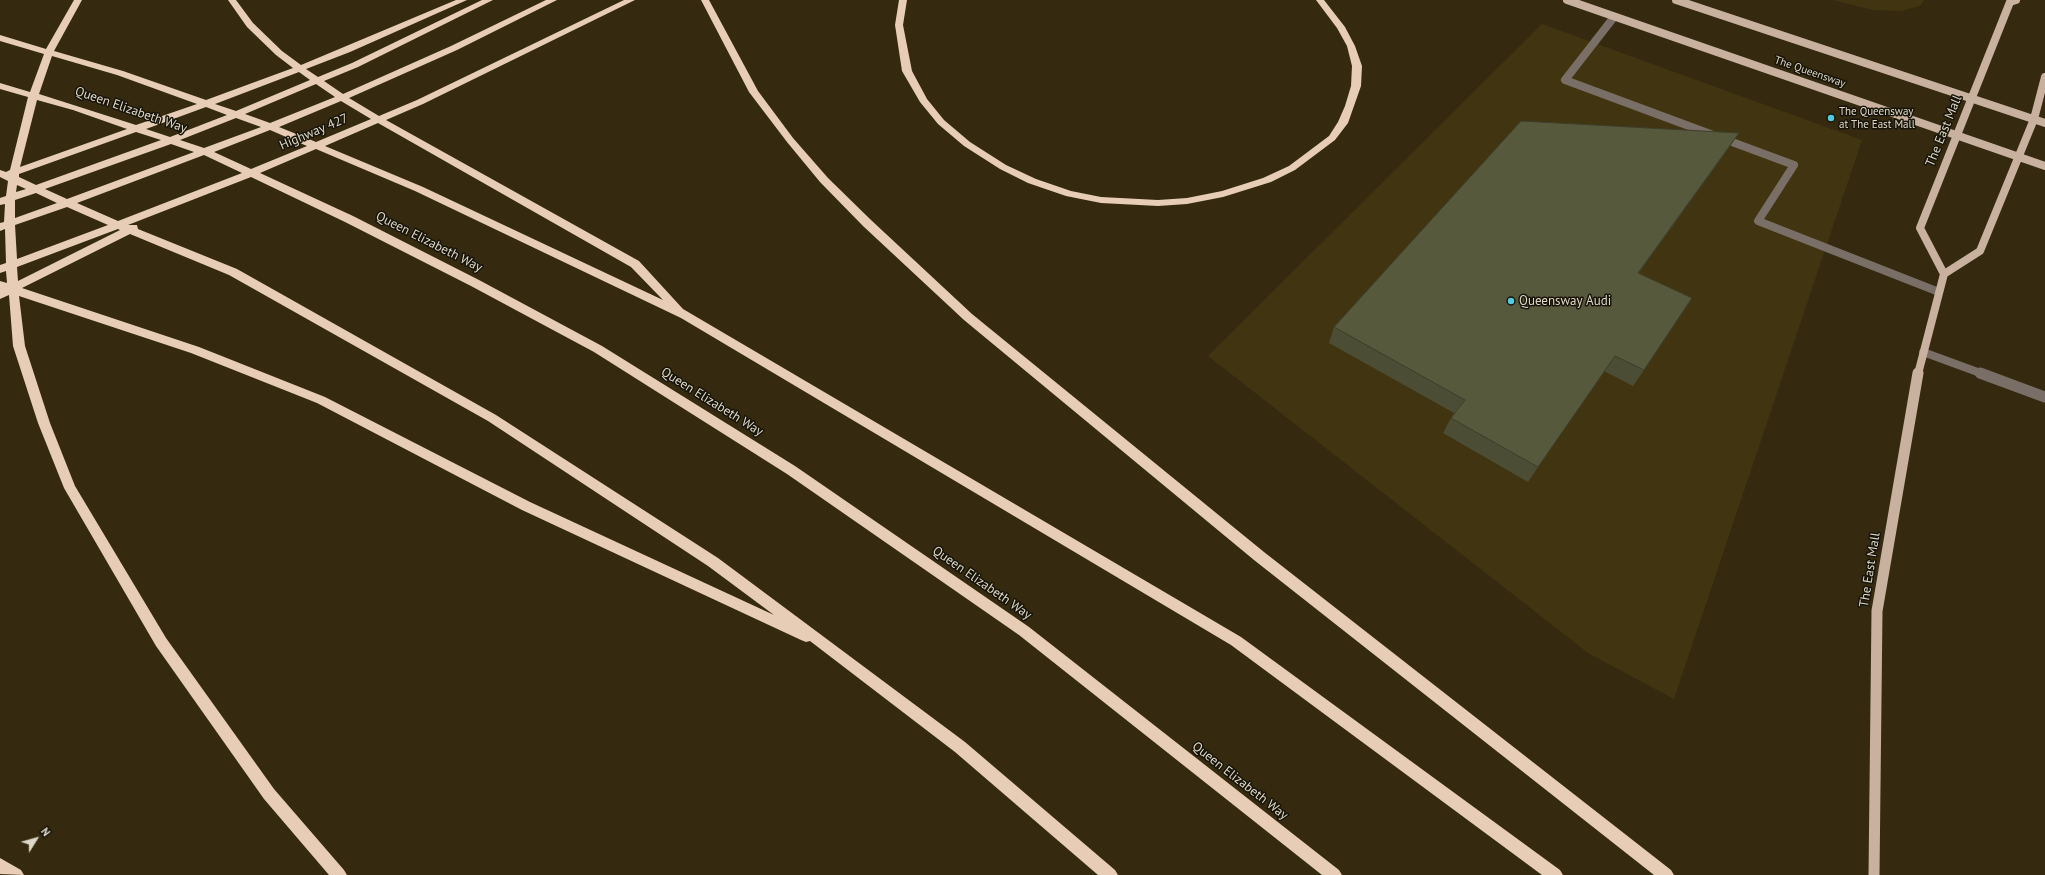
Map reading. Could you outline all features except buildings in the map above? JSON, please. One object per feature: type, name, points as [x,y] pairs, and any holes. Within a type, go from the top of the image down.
[{"type":"highway","points":[[78,0],[48,54],[28,112],[16,160],[9,209],[12,275],[19,346],[44,423],[70,488],[161,642],[269,794],[339,875]]},
{"type":"highway","points":[[232,0],[250,25],[280,53],[344,99],[456,164],[635,264],[685,315]]},
{"type":"highway","points":[[0,178],[241,91],[347,50],[463,0]]},
{"type":"highway","points":[[0,202],[191,133],[355,65],[406,42],[489,0]]},
{"type":"highway","points":[[0,227],[128,181],[314,110],[454,48],[553,0]]},
{"type":"highway","name":"Highway 427","points":[[0,269],[194,197],[420,102],[631,0]]},
{"type":"highway","points":[[705,0],[754,92],[790,140],[824,180],[867,223],[968,318],[1259,556],[1666,875]]},
{"type":"highway","points":[[903,0],[900,25],[907,71],[923,100],[941,122],[967,144],[1009,170],[1032,181],[1070,194],[1101,200],[1158,204],[1187,201],[1223,194],[1267,180],[1292,168],[1332,138],[1343,123],[1350,106],[1356,86],[1357,66],[1351,46],[1341,27],[1320,0]]},
{"type":"highway","points":[[0,38],[120,73],[274,128],[419,189],[685,315],[1236,641],[1555,875]]},
{"type":"highway","name":"Queen Elizabeth Way","points":[[0,86],[76,108],[210,154],[349,219],[475,283],[598,349],[791,470],[1024,631],[1334,875]]},
{"type":"highway","points":[[0,173],[103,219],[233,272],[492,418],[713,562],[830,648],[960,746],[1110,875]]},
{"type":"highway","points":[[0,295],[194,197]]},
{"type":"highway","points":[[0,285],[195,350],[321,400],[526,506],[830,648]]},
{"type":"highway","points":[[0,866],[16,875]]},
{"type":"main road","name":"The Queensway","points":[[1567,0],[2045,166]]},
{"type":"main road","name":"The Queensway","points":[[1676,0],[2045,123]]},
{"type":"main road","name":"The East Mall","points":[[1874,875],[1877,611],[1923,352],[1944,274],[1920,228],[2010,2],[2016,0]]},
{"type":"main road","points":[[1944,274],[1980,251],[2034,119],[2045,77]]},
{"type":"lane","points":[[1614,16],[1565,80],[1794,165],[1758,221],[1939,292]]},
{"type":"lane","points":[[1923,352],[2045,397]]},
{"type":"shaded area","points":[[1833,0],[1924,0],[1920,6],[1902,11],[1873,10]]},
{"type":"shaded area","points":[[1542,24],[1862,140],[1674,699],[1588,653],[1208,356]]},
{"type":"place","name":"The Queensway at The East Mall","points":[[1831,118]]},
{"type":"place","name":"Queensway Audi","points":[[1511,301]]}]
